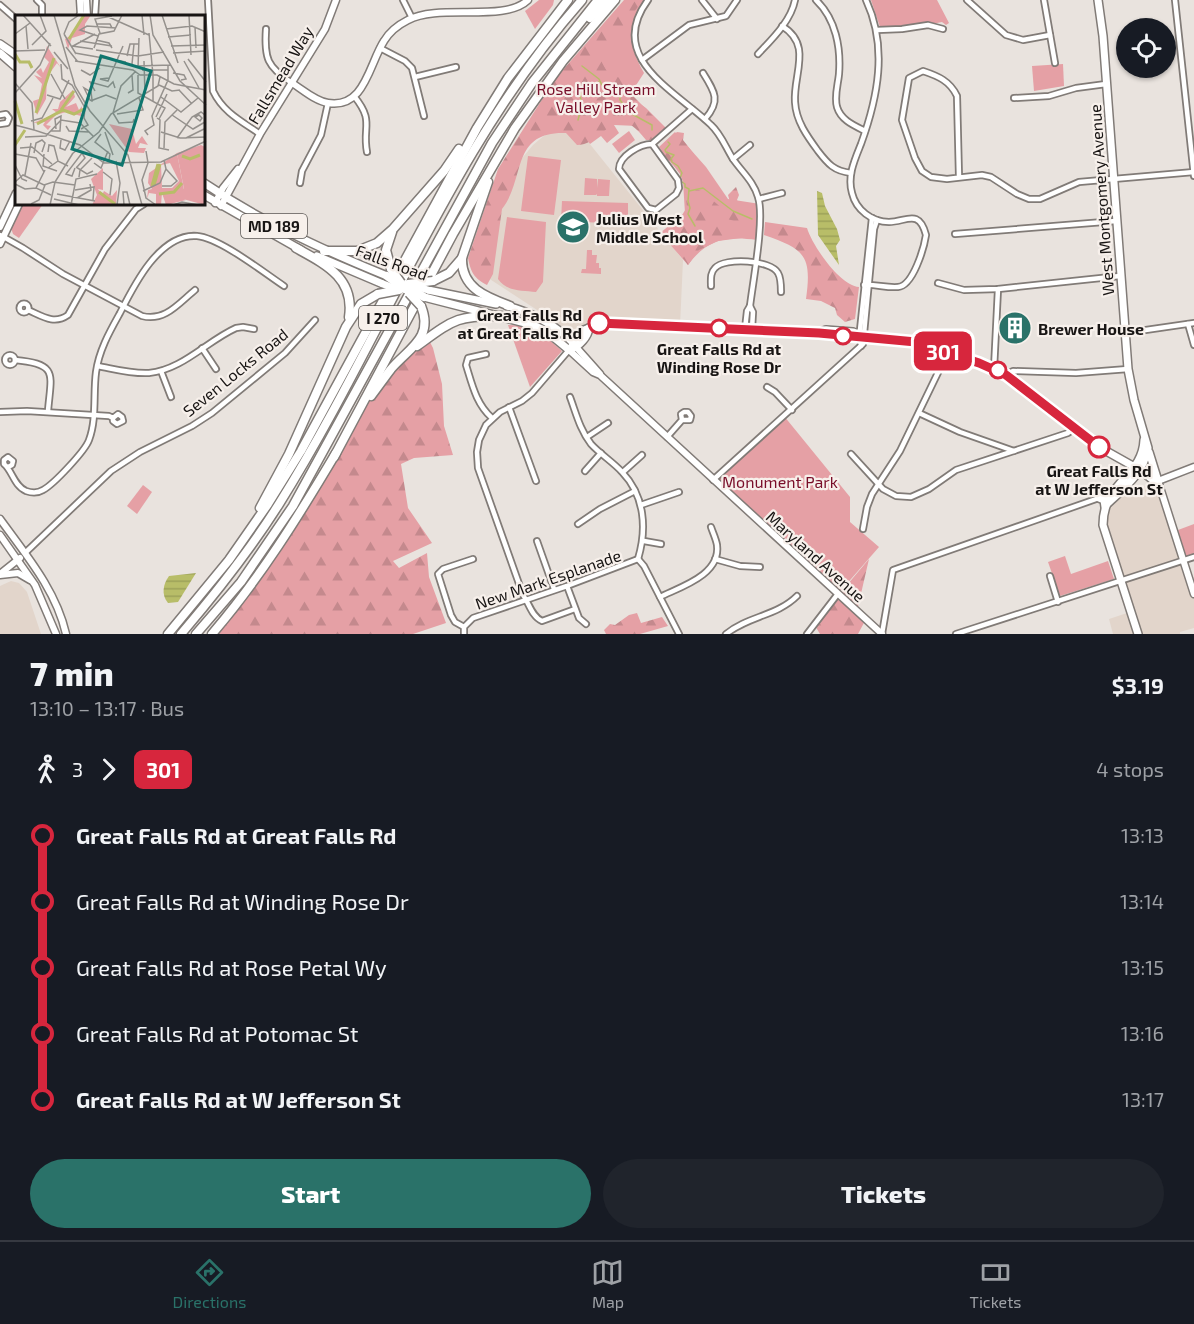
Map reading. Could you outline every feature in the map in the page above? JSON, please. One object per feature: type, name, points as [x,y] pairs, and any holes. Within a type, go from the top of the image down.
[{"type":"highway","name":"I 270","points":[[168,634],[229,560],[301,451],[477,128],[508,78],[568,0]]},
{"type":"highway","name":"I 270","points":[[181,634],[223,586],[279,504],[341,396],[453,185],[506,100],[563,22],[582,0]]},
{"type":"highway","name":"I 270","points":[[196,634],[241,582],[293,506],[492,143],[532,83],[598,0]]},
{"type":"highway","points":[[556,52],[607,0]]},
{"type":"highway","name":"I 270","points":[[212,634],[249,589],[279,547],[334,457],[453,234],[515,128],[563,61],[615,0]]},
{"type":"highway","points":[[324,250],[357,251],[368,248],[386,237],[444,171],[477,128]]},
{"type":"highway","points":[[256,521],[260,508],[290,454],[346,327],[361,304],[378,294],[433,281],[449,273],[462,258],[487,183],[515,128]]},
{"type":"highway","points":[[387,277],[386,250],[393,229]]},
{"type":"highway","points":[[296,248],[328,266],[344,284],[350,309],[346,327]]},
{"type":"highway","points":[[462,258],[464,276],[475,290],[510,306]]},
{"type":"highway","points":[[387,277],[425,298]]},
{"type":"highway","points":[[387,277],[425,298]]},
{"type":"highway","points":[[412,350],[424,328],[425,298]]},
{"type":"highway","points":[[334,457],[360,412],[392,369],[412,350],[452,321],[481,315],[502,316]]},
{"type":"main road","points":[[80,0],[82,15]]},
{"type":"main road","points":[[82,15],[86,0]]},
{"type":"main road","name":"Fallsmead Way","points":[[218,205],[325,28],[336,0]]},
{"type":"main road","points":[[291,83],[328,103],[342,102],[354,96],[364,85],[380,48],[392,30],[412,18],[432,14],[512,9],[528,0]]},
{"type":"main road","name":"West Montgomery Avenue","points":[[1098,0],[1128,369],[1134,400],[1158,481]]},
{"type":"main road","points":[[0,44],[15,54]]},
{"type":"main road","points":[[0,53],[15,66]]},
{"type":"main road","name":"Falls Road","points":[[206,184],[274,226],[387,277]]},
{"type":"main road","points":[[0,227],[15,195]]},
{"type":"main road","name":"Falls Road","points":[[206,196],[296,248],[387,277]]},
{"type":"main road","points":[[0,244],[18,206]]},
{"type":"main road","name":"Falls Road","points":[[425,298],[510,306],[559,330],[573,347]]},
{"type":"main road","name":"Falls Road","points":[[425,298],[519,320],[546,331],[573,347]]},
{"type":"main road","points":[[559,330],[573,335],[580,334],[605,322],[819,333],[826,330],[916,342],[1006,375],[1099,447],[1138,468],[1152,480],[1166,507]]},
{"type":"main road","points":[[573,347],[589,332],[589,328]]},
{"type":"main road","points":[[573,347],[580,334]]},
{"type":"main road","name":"Maryland Avenue","points":[[573,347],[593,372],[600,375],[882,634]]},
{"type":"main road","points":[[1106,506],[1134,478],[1143,451],[1143,432]]},
{"type":"main road","points":[[1138,634],[1102,525],[1106,506],[1113,493],[1138,468],[1147,456],[1148,448]]},
{"type":"main road","points":[[1158,481],[1194,467]]},
{"type":"main road","points":[[1138,468],[1145,470],[1158,481],[1194,594]]},
{"type":"main road","points":[[1099,498],[1113,493]]},
{"type":"main road","points":[[1099,498],[1104,500],[1106,506]]},
{"type":"main road","points":[[0,519],[52,595],[66,634]]},
{"type":"main road","points":[[0,535],[34,583],[43,599],[56,634]]},
{"type":"main road","name":"Seven Locks Road","points":[[0,575],[25,553]]},
{"type":"main road","points":[[0,575],[18,573],[34,583]]},
{"type":"street","points":[[37,0],[42,5],[42,15]]},
{"type":"street","points":[[95,15],[96,0]]},
{"type":"street","points":[[208,0],[213,91],[218,102],[229,114],[260,134]]},
{"type":"street","points":[[404,0],[412,18]]},
{"type":"street","points":[[648,0],[640,13],[636,33],[637,47],[647,70],[715,129],[733,159],[753,185],[759,199],[760,220],[750,306],[747,311],[748,329]]},
{"type":"street","points":[[702,0],[717,19]]},
{"type":"street","points":[[642,60],[689,25],[717,19],[730,13],[737,0]]},
{"type":"street","points":[[758,54],[782,26],[793,9],[795,0]]},
{"type":"street","points":[[816,0],[824,8],[835,31],[839,58],[837,106],[841,115],[850,124],[865,131]]},
{"type":"street","points":[[866,0],[877,30],[879,62],[871,115],[851,173],[852,193],[856,203],[874,219],[889,222],[913,218],[920,222],[924,227],[925,240],[912,277],[906,284],[900,287],[866,284]]},
{"type":"street","points":[[968,0],[1006,35],[1023,40],[1050,35]]},
{"type":"street","points":[[1044,0],[1055,63]]},
{"type":"street","points":[[959,177],[957,96],[952,86],[923,70],[909,78],[902,120],[915,158],[922,171],[931,177],[947,179],[982,175],[991,177],[1029,199],[1040,199],[1079,182],[1194,173],[1175,0]]},
{"type":"street","points":[[42,5],[47,1]]},
{"type":"street","points":[[0,6],[15,18]]},
{"type":"street","points":[[877,30],[928,25],[944,29]]},
{"type":"street","points":[[782,26],[792,33],[798,43],[800,66],[795,102],[801,125],[831,167],[851,173]]},
{"type":"street","points":[[266,29],[265,49],[268,61],[277,73],[291,83]]},
{"type":"street","points":[[380,48],[405,61],[415,77],[424,116]]},
{"type":"street","points":[[415,77],[456,67]]},
{"type":"street","points":[[704,73],[711,85],[716,102],[714,109],[705,119]]},
{"type":"street","points":[[1014,98],[1049,96],[1076,88],[1106,84]]},
{"type":"street","points":[[354,96],[366,114],[367,152]]},
{"type":"street","points":[[300,183],[302,171],[321,135],[328,103]]},
{"type":"street","points":[[652,144],[678,180],[679,188],[676,194],[656,210],[648,208],[619,170],[619,165],[643,144],[652,144],[692,109]]},
{"type":"street","points":[[0,115],[6,114],[9,117],[7,123],[0,124]]},
{"type":"street","points":[[733,159],[750,145]]},
{"type":"street","points":[[759,199],[782,192]]},
{"type":"street","points":[[28,310],[51,320],[64,318],[71,311],[105,249],[141,206]]},
{"type":"street","points":[[713,480],[864,343],[861,336],[874,219]]},
{"type":"street","points":[[955,234],[1116,221]]},
{"type":"street","points":[[2,236],[84,285],[142,316],[156,318],[168,312],[195,290]]},
{"type":"street","points":[[8,467],[22,489],[33,493],[46,489],[87,446],[92,433],[98,366],[104,345],[138,279],[150,262],[172,242],[189,236],[199,236],[218,243],[284,286]]},
{"type":"street","points":[[711,286],[712,272],[720,264],[736,260],[768,265],[776,270],[781,292]]},
{"type":"street","points":[[938,283],[964,290],[998,289],[1120,276]]},
{"type":"street","points":[[994,369],[998,289]]},
{"type":"street","name":"Seven Locks Road","points":[[25,553],[111,471],[140,452],[192,426],[212,413],[285,353],[315,320]]},
{"type":"street","points":[[1125,333],[1194,323]]},
{"type":"street","points":[[1188,324],[1194,345]]},
{"type":"street","points":[[98,366],[136,373],[161,371],[236,328],[254,329]]},
{"type":"street","points":[[573,347],[532,393],[492,418],[479,440],[477,452],[478,468],[526,599],[537,619],[542,621],[576,609]]},
{"type":"street","points":[[202,348],[216,369]]},
{"type":"street","points":[[863,529],[868,501],[900,451],[948,352]]},
{"type":"street","points":[[486,354],[468,358],[466,365],[478,401],[492,418]]},
{"type":"street","points":[[15,360],[36,362],[46,368],[50,381],[48,411]]},
{"type":"street","points":[[1006,375],[1013,371],[1076,373],[1128,369]]},
{"type":"street","points":[[161,371],[171,397]]},
{"type":"street","points":[[767,387],[792,410]]},
{"type":"street","points":[[570,397],[580,427],[587,438],[623,472],[635,490],[644,521],[644,541],[638,559]]},
{"type":"street","points":[[509,407],[537,481]]},
{"type":"street","points":[[0,412],[48,411],[93,414],[113,418]]},
{"type":"street","points":[[919,413],[960,432],[1014,451]]},
{"type":"street","points":[[667,437],[682,420]]},
{"type":"street","points":[[587,438],[608,423]]},
{"type":"street","points":[[851,454],[878,484],[896,496],[905,497],[917,495],[929,489],[956,470],[1068,433],[1075,428]]},
{"type":"street","points":[[585,471],[601,453]]},
{"type":"street","points":[[623,472],[642,455]]},
{"type":"street","points":[[578,524],[635,490]]},
{"type":"street","points":[[641,505],[679,492]]},
{"type":"street","points":[[882,634],[893,570],[1099,498]]},
{"type":"street","points":[[660,597],[703,575],[711,567],[717,545],[711,527]]},
{"type":"street","points":[[537,541],[554,589]]},
{"type":"street","points":[[644,541],[661,544]]},
{"type":"street","points":[[956,634],[1120,583],[1194,557]]},
{"type":"street","points":[[464,627],[455,622],[451,615],[438,574],[443,569],[473,559]]},
{"type":"street","name":"New Mark Esplanade","points":[[464,634],[464,627],[473,618],[638,559],[644,566],[679,634]]},
{"type":"street","points":[[715,559],[740,567],[760,567]]},
{"type":"street","points":[[1050,576],[1058,602]]},
{"type":"street","points":[[567,586],[579,618],[586,624]]},
{"type":"street","points":[[807,634],[837,595]]},
{"type":"street","points":[[729,633],[746,621],[784,608],[797,597]]},
{"type":"shaded area","name":"Julius West Middle School","points":[[577,128],[683,260],[680,326],[605,322],[580,338],[485,276],[492,221],[518,163],[533,145],[552,129]]},
{"type":"shaded area","points":[[817,191],[822,193],[825,206],[837,229],[840,240],[836,246],[839,265],[818,235]]},
{"type":"shaded area","points":[[1153,484],[1194,589],[1194,628],[1180,632],[1180,634],[1113,634],[1109,619],[1130,612],[1103,516],[1117,495]]},
{"type":"shaded area","points":[[196,573],[178,602],[168,603],[164,597],[164,590],[169,576]]},
{"type":"shaded area","points":[[11,581],[19,583],[27,592],[41,634],[0,634],[0,586]]},
{"type":"green space","points":[[539,0],[554,0],[553,5],[535,29],[525,11]]},
{"type":"green space","points":[[624,0],[643,0],[634,12],[628,34],[619,38],[611,38],[600,47],[601,60],[612,77],[618,77],[637,89],[634,97],[665,128],[652,140],[646,140],[626,122],[618,122],[587,143],[577,145],[566,133],[548,134],[536,140],[527,148],[509,197],[502,209],[493,274],[487,285],[474,274],[468,258],[498,169],[555,79]]},
{"type":"green space","name":"Rose Hill Stream Valley Park","points":[[635,0],[644,0],[632,28],[632,44],[644,73],[629,96],[646,108],[667,129],[651,142],[638,126],[614,125],[619,133],[607,143],[601,136],[590,144],[569,118],[550,101]]},
{"type":"green space","points":[[871,0],[937,0],[949,23],[946,25],[942,22],[902,30],[881,30]]},
{"type":"green space","points":[[1063,64],[1064,86],[1034,91],[1032,66]]},
{"type":"green space","points":[[629,131],[635,140],[619,153],[612,144]]},
{"type":"green space","name":"Rose Hill Stream Valley Park","points":[[675,132],[706,167],[728,199],[760,204],[757,240],[718,241],[702,250],[688,265],[660,233],[685,213],[683,182],[680,174],[659,147]]},
{"type":"green space","points":[[677,132],[684,133],[683,140],[694,154],[673,165],[661,152],[662,145]]},
{"type":"green space","points":[[528,156],[561,160],[554,215],[521,211]]},
{"type":"green space","points":[[585,178],[597,179],[597,188],[598,179],[610,180],[609,196],[584,195]]},
{"type":"green space","points":[[692,187],[703,192],[724,210],[731,206],[728,195],[736,187],[739,195],[737,200],[750,223],[720,218],[697,225],[683,238],[671,233],[687,207],[685,190]]},
{"type":"green space","points":[[562,201],[628,203],[628,224],[561,221]]},
{"type":"green space","points":[[21,206],[42,206],[19,238],[13,234],[11,228]]},
{"type":"green space","points":[[507,217],[546,222],[543,282],[536,292],[510,288],[498,279]]},
{"type":"green space","points":[[765,222],[807,228],[828,264],[844,280],[859,287],[855,319],[845,322],[837,315],[835,308],[821,301],[806,299],[808,273],[803,256],[789,245],[764,235]]},
{"type":"green space","points":[[712,224],[729,226],[742,232],[741,238],[718,241],[699,250],[688,265],[682,257],[688,246],[697,234]]},
{"type":"green space","points":[[587,250],[592,250],[592,255],[597,255],[596,263],[599,263],[601,274],[581,273],[582,269],[586,269]]},
{"type":"green space","points":[[508,325],[534,326],[562,351],[530,387]]},
{"type":"green space","points":[[428,338],[433,348],[442,384],[444,426],[453,455],[414,458],[401,464],[408,508],[432,543],[393,561],[399,568],[427,553],[429,577],[446,623],[413,634],[212,634],[249,589],[360,412],[392,369]]},
{"type":"green space","name":"Monument Park","points":[[784,416],[850,497],[850,522],[879,547],[837,595],[713,480]]},
{"type":"green space","points":[[143,485],[152,492],[137,514],[127,506]]},
{"type":"green space","points":[[1194,524],[1194,554],[1185,557],[1178,530]]},
{"type":"green space","points":[[1065,556],[1071,574],[1108,561],[1114,579],[1060,596],[1048,562]]},
{"type":"green space","points":[[869,559],[857,611],[866,619],[858,634],[820,634],[814,624]]},
{"type":"green space","points":[[637,613],[641,623],[662,617],[668,626],[640,634],[606,634],[604,630],[610,624],[615,625],[629,615]]},
{"type":"waterway","points":[[582,66],[599,79],[605,91],[614,90],[620,95],[620,100],[624,105],[634,108],[632,114],[652,125],[652,130]]},
{"type":"waterway","points":[[578,120],[582,105],[580,95],[591,85],[599,82]]},
{"type":"waterway","points":[[668,142],[670,144],[665,150],[674,155],[672,162],[678,166],[682,173],[680,178],[685,187],[689,189],[688,214],[695,226]]},
{"type":"waterway","points":[[689,191],[703,188],[733,211],[752,219]]},
{"type":"bus line","name":"301","points":[[599,323],[819,333],[916,342],[979,363],[1006,375],[1099,447]]},
{"type":"place","name":"Julius West Middle School","points":[[573,227]]},
{"type":"place","name":"Great Falls Rd at Great Falls Rd","points":[[599,323]]},
{"type":"place","name":"Great Falls Rd at Winding Rose Dr","points":[[719,328]]},
{"type":"place","name":"Brewer House","points":[[1015,328]]},
{"type":"place","name":"Great Falls Rd at W Jefferson St","points":[[1099,447]]}]
